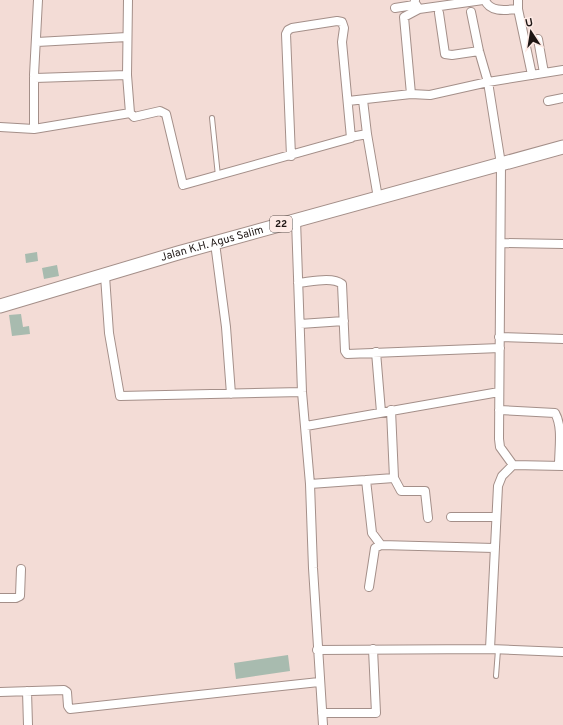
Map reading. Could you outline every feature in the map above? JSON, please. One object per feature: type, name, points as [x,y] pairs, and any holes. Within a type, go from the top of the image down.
[{"type":"highway","name":"Jalan K.H. Agus Salim","points":[[0,306],[296,220],[563,147]]},
{"type":"street","points":[[34,129],[34,77],[38,0]]},
{"type":"street","points":[[128,0],[127,75],[130,113],[134,117],[160,111],[166,114],[182,184],[218,176],[348,140],[351,137],[367,134]]},
{"type":"street","points":[[395,8],[414,4],[484,0],[493,9],[518,9]]},
{"type":"street","points":[[518,0],[518,9],[532,75]]},
{"type":"street","points":[[411,94],[404,17],[416,4]]},
{"type":"street","points":[[471,12],[479,51],[488,82],[501,164],[499,444],[504,454],[513,465]]},
{"type":"street","points":[[439,13],[445,54],[452,55],[479,51]]},
{"type":"street","points":[[291,156],[286,34],[288,30],[337,21],[342,22],[344,28],[342,42],[351,137]]},
{"type":"street","points":[[37,42],[127,37]]},
{"type":"street","points":[[538,39],[544,73]]},
{"type":"street","points":[[348,101],[411,94],[430,95],[488,82],[563,70]]},
{"type":"street","points":[[34,77],[42,79],[127,75]]},
{"type":"street","points":[[548,101],[563,98]]},
{"type":"street","points":[[363,100],[378,198]]},
{"type":"street","points":[[0,127],[34,129],[130,113]]},
{"type":"street","points":[[296,220],[302,392],[310,484],[318,650],[324,725]]},
{"type":"street","points":[[215,243],[226,326],[231,394]]},
{"type":"street","points":[[501,243],[563,244]]},
{"type":"street","points":[[105,276],[109,333],[120,396],[302,392]]},
{"type":"street","points":[[298,283],[329,280],[339,281],[342,284],[345,352],[347,354],[500,348]]},
{"type":"street","points":[[300,324],[344,321]]},
{"type":"street","points":[[499,338],[563,339]]},
{"type":"street","points":[[376,352],[381,412]]},
{"type":"street","points":[[306,426],[499,392]]},
{"type":"street","points":[[391,410],[394,478],[401,491],[425,491],[428,518]]},
{"type":"street","points":[[494,649],[494,548],[499,480],[513,465],[561,466],[563,430],[560,419],[555,414],[499,410]]},
{"type":"street","points":[[310,484],[394,478]]},
{"type":"street","points":[[366,480],[372,533],[380,545]]},
{"type":"street","points":[[451,517],[496,517]]},
{"type":"street","points":[[369,587],[375,548],[380,545],[432,545],[494,548]]},
{"type":"street","points":[[0,598],[16,598],[20,596],[21,569]]},
{"type":"street","points":[[322,713],[376,713],[373,649]]},
{"type":"street","points":[[318,650],[494,649],[563,652]]},
{"type":"street","points":[[0,692],[64,690],[67,692],[68,706],[70,709],[320,682]]},
{"type":"street","points":[[28,691],[28,725]]},
{"type":"lane","points":[[212,118],[218,176]]},
{"type":"lane","points":[[494,649],[496,676]]},
{"type":"building","points":[[37,252],[38,261],[26,263],[25,254]]},
{"type":"building","points":[[57,265],[59,276],[44,279],[42,268]]},
{"type":"building","points":[[21,314],[23,327],[29,326],[30,334],[12,336],[9,315]]},
{"type":"building","points":[[288,655],[290,671],[236,679],[234,663]]}]
